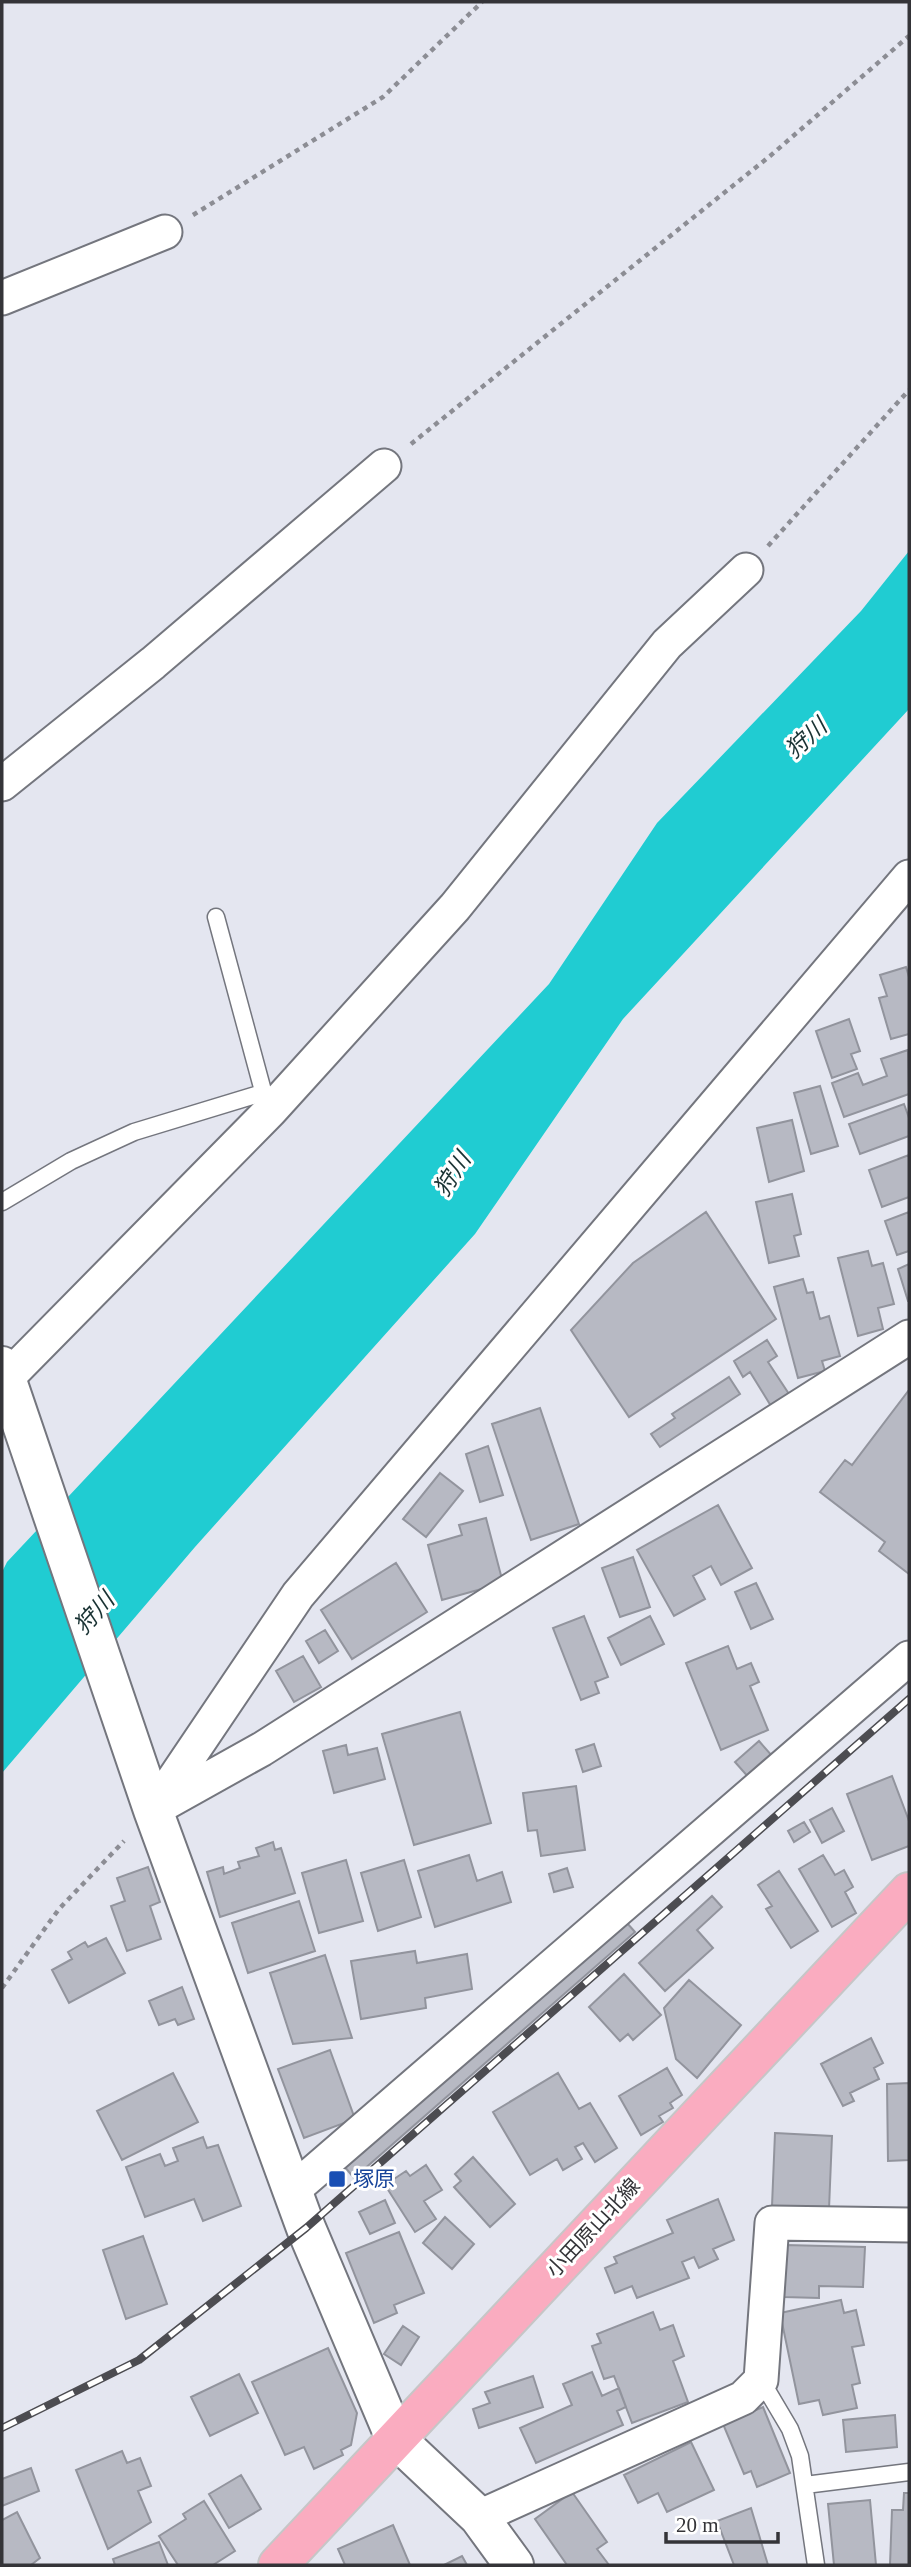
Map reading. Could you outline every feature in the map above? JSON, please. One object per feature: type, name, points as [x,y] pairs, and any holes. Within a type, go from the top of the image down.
[{"type":"main road","name":"小田原山北線","points":[[278,2565],[909,1892]]},
{"type":"street","points":[[2,298],[165,232]]},
{"type":"street","points":[[2,785],[153,663],[383,466]]},
{"type":"street","points":[[514,2565],[479,2517],[395,2438],[292,2191],[153,1810],[3,1376],[455,907],[667,644],[746,570]]},
{"type":"street","points":[[153,1810],[298,1595],[909,877]]},
{"type":"street","points":[[153,1810],[262,1749],[909,1338]]},
{"type":"street","points":[[292,2191],[909,1658]]},
{"type":"street","points":[[479,2517],[743,2398],[761,2380],[772,2223],[909,2225]]},
{"type":"lane","points":[[2,1202],[71,1161],[134,1132],[266,1102],[216,917]]},
{"type":"lane","points":[[761,2380],[789,2429],[800,2456],[816,2565]]},
{"type":"lane","points":[[805,2485],[909,2472]]},
{"type":"path","points":[[165,232],[383,97],[482,2]]},
{"type":"path","points":[[383,466],[769,156],[909,36]]},
{"type":"path","points":[[746,570],[909,390]]},
{"type":"path","points":[[2,1988],[60,1909],[153,1810]]},
{"type":"water","name":"狩川","points":[[909,551],[909,709],[623,1019],[475,1234],[195,1547],[2,1773],[2,1572],[7,1562],[549,984],[657,823],[861,611]]},
{"type":"building","points":[[906,967],[909,977],[909,1034],[891,1039],[879,998],[887,996],[880,975]]},
{"type":"building","points":[[849,1019],[860,1051],[851,1054],[857,1069],[832,1078],[816,1031]]},
{"type":"building","points":[[908,1050],[909,1094],[844,1117],[832,1083],[858,1073],[863,1085],[887,1076],[881,1059]]},
{"type":"building","points":[[820,1086],[838,1146],[811,1154],[794,1093]]},
{"type":"building","points":[[904,1104],[909,1118],[909,1136],[860,1154],[849,1124]]},
{"type":"building","points":[[792,1120],[804,1171],[769,1182],[757,1128]]},
{"type":"building","points":[[909,1155],[909,1197],[882,1207],[869,1170]]},
{"type":"building","points":[[792,1194],[801,1234],[794,1236],[799,1256],[769,1263],[756,1202]]},
{"type":"building","points":[[706,1212],[776,1319],[629,1417],[571,1330],[633,1263]]},
{"type":"building","points":[[909,1212],[909,1251],[897,1255],[885,1221]]},
{"type":"building","points":[[868,1251],[872,1266],[883,1263],[894,1304],[878,1308],[883,1329],[858,1336],[838,1258]]},
{"type":"building","points":[[909,1264],[909,1301],[908,1301],[898,1269]]},
{"type":"building","points":[[803,1279],[807,1293],[813,1292],[820,1319],[829,1316],[840,1356],[822,1361],[825,1371],[798,1378],[774,1287]]},
{"type":"building","points":[[767,1340],[777,1356],[768,1362],[789,1394],[771,1406],[750,1372],[743,1377],[734,1361]]},
{"type":"building","points":[[729,1377],[740,1394],[660,1447],[651,1434],[675,1418],[672,1414]]},
{"type":"building","points":[[909,1390],[909,1574],[879,1551],[885,1542],[820,1492],[845,1460],[852,1465]]},
{"type":"building","points":[[540,1408],[579,1524],[531,1540],[492,1424]]},
{"type":"building","points":[[488,1446],[503,1495],[480,1502],[466,1454]]},
{"type":"building","points":[[440,1473],[463,1491],[426,1537],[403,1519]]},
{"type":"building","points":[[718,1505],[752,1568],[721,1585],[711,1566],[693,1576],[705,1599],[674,1616],[637,1550]]},
{"type":"building","points":[[486,1518],[503,1583],[442,1600],[428,1545],[462,1535],[459,1525]]},
{"type":"building","points":[[633,1557],[650,1607],[620,1617],[602,1568]]},
{"type":"building","points":[[396,1563],[427,1612],[352,1659],[321,1610]]},
{"type":"building","points":[[756,1583],[773,1619],[751,1629],[735,1592]]},
{"type":"building","points":[[584,1616],[608,1677],[595,1682],[599,1693],[581,1700],[553,1628]]},
{"type":"building","points":[[650,1616],[664,1644],[621,1665],[608,1638]]},
{"type":"building","points":[[325,1630],[338,1651],[319,1663],[306,1641]]},
{"type":"building","points":[[728,1646],[737,1669],[751,1663],[759,1682],[750,1686],[768,1730],[721,1750],[686,1663]]},
{"type":"building","points":[[303,1656],[321,1687],[294,1702],[276,1671]]},
{"type":"building","points":[[460,1712],[491,1823],[414,1845],[382,1734]]},
{"type":"building","points":[[759,1741],[773,1757],[750,1779],[735,1762]]},
{"type":"building","points":[[594,1744],[601,1766],[583,1772],[576,1750]]},
{"type":"building","points":[[346,1745],[348,1755],[377,1748],[385,1779],[334,1793],[323,1751]]},
{"type":"building","points":[[892,1776],[909,1821],[909,1846],[872,1860],[847,1794]]},
{"type":"building","points":[[576,1786],[585,1850],[541,1856],[537,1830],[528,1831],[523,1793]]},
{"type":"building","points":[[832,1808],[844,1831],[822,1843],[810,1820]]},
{"type":"building","points":[[804,1822],[810,1832],[794,1842],[788,1831]]},
{"type":"building","points":[[273,1842],[275,1850],[281,1848],[295,1893],[220,1917],[207,1872],[223,1867],[224,1874],[240,1868],[238,1862],[259,1856],[256,1848]]},
{"type":"building","points":[[469,1855],[477,1881],[502,1872],[511,1902],[435,1927],[418,1871]]},
{"type":"building","points":[[823,1855],[835,1875],[844,1870],[853,1887],[845,1892],[856,1913],[832,1927],[799,1869]]},
{"type":"building","points":[[346,1860],[363,1921],[319,1933],[302,1873]]},
{"type":"building","points":[[404,1860],[421,1917],[378,1931],[361,1873]]},
{"type":"building","points":[[148,1867],[160,1902],[150,1906],[161,1939],[127,1951],[111,1906],[125,1901],[117,1878]]},
{"type":"building","points":[[567,1868],[573,1887],[554,1892],[549,1874]]},
{"type":"building","points":[[779,1871],[818,1931],[791,1948],[766,1909],[772,1906],[758,1885]]},
{"type":"building","points":[[712,1896],[722,1907],[697,1930],[713,1948],[665,1991],[639,1963]]},
{"type":"building","points":[[299,1901],[315,1951],[248,1973],[232,1923]]},
{"type":"building","points":[[627,1923],[635,1932],[354,2178],[344,2166]]},
{"type":"building","points":[[106,1938],[125,1973],[69,2003],[52,1970],[72,1959],[68,1952],[85,1942],[88,1947]]},
{"type":"building","points":[[415,1951],[417,1963],[467,1954],[472,1989],[425,1998],[426,2008],[361,2019],[351,1961]]},
{"type":"building","points":[[325,1955],[352,2038],[293,2044],[270,1973]]},
{"type":"building","points":[[624,1974],[661,2015],[633,2040],[628,2034],[620,2041],[589,2007]]},
{"type":"building","points":[[689,1980],[741,2025],[697,2078],[676,2059],[664,2008]]},
{"type":"building","points":[[182,1987],[194,2019],[178,2025],[175,2019],[159,2025],[149,2001]]},
{"type":"building","points":[[871,2038],[883,2063],[874,2068],[879,2079],[850,2093],[854,2101],[843,2106],[821,2064]]},
{"type":"building","points":[[330,2050],[355,2119],[304,2138],[278,2069]]},
{"type":"building","points":[[667,2068],[682,2095],[670,2103],[673,2108],[659,2116],[663,2122],[641,2135],[619,2096]]},
{"type":"building","points":[[173,2073],[198,2122],[122,2160],[97,2111]]},
{"type":"building","points":[[558,2073],[579,2109],[590,2103],[617,2148],[595,2162],[583,2143],[575,2147],[582,2159],[563,2170],[557,2159],[530,2175],[493,2112]]},
{"type":"building","points":[[909,2083],[909,2160],[888,2161],[887,2084]]},
{"type":"building","points":[[775,2133],[832,2136],[829,2209],[772,2206]]},
{"type":"building","points":[[203,2137],[207,2148],[218,2145],[241,2206],[203,2221],[194,2199],[145,2217],[126,2167],[160,2154],[165,2166],[178,2161],[173,2148]]},
{"type":"building","points":[[473,2157],[515,2204],[490,2227],[454,2187],[461,2181],[455,2174]]},
{"type":"building","points":[[426,2165],[442,2190],[424,2201],[436,2219],[415,2232],[385,2185],[406,2171],[410,2176]]},
{"type":"building","points":[[718,2199],[734,2240],[713,2249],[718,2259],[699,2268],[694,2257],[682,2262],[689,2278],[637,2298],[632,2286],[615,2293],[605,2268],[617,2263],[614,2257],[673,2233],[667,2220]]},
{"type":"building","points":[[385,2200],[395,2223],[370,2234],[359,2212]]},
{"type":"building","points":[[445,2217],[474,2244],[452,2269],[423,2243]]},
{"type":"building","points":[[399,2232],[424,2293],[394,2305],[397,2313],[374,2323],[346,2253]]},
{"type":"building","points":[[143,2236],[167,2304],[126,2319],[103,2250]]},
{"type":"building","points":[[785,2245],[865,2247],[863,2287],[819,2286],[819,2298],[784,2297]]},
{"type":"building","points":[[841,2300],[844,2313],[856,2310],[864,2345],[852,2347],[860,2383],[852,2385],[857,2408],[823,2415],[819,2400],[799,2404],[780,2313]]},
{"type":"building","points":[[653,2312],[660,2330],[673,2325],[684,2356],[673,2361],[688,2402],[632,2423],[614,2376],[604,2379],[592,2346],[601,2343],[597,2334]]},
{"type":"building","points":[[403,2326],[419,2337],[401,2365],[384,2354]]},
{"type":"building","points":[[328,2348],[357,2413],[351,2445],[341,2450],[343,2455],[314,2469],[304,2447],[285,2455],[252,2382]]},
{"type":"building","points":[[592,2372],[602,2396],[619,2388],[626,2407],[617,2411],[623,2425],[536,2463],[520,2428],[572,2405],[563,2384]]},
{"type":"building","points":[[239,2374],[258,2413],[210,2436],[191,2397]]},
{"type":"building","points":[[533,2376],[543,2407],[479,2428],[473,2409],[490,2403],[485,2392]]},
{"type":"building","points":[[763,2407],[790,2473],[757,2487],[751,2471],[744,2474],[723,2424]]},
{"type":"building","points":[[895,2415],[897,2447],[846,2452],[843,2420]]},
{"type":"building","points":[[691,2442],[714,2490],[667,2512],[658,2493],[638,2503],[624,2475]]},
{"type":"building","points":[[122,2451],[127,2463],[140,2458],[151,2486],[138,2491],[151,2522],[108,2549],[76,2470]]},
{"type":"building","points":[[31,2468],[39,2491],[2,2506],[2,2479]]},
{"type":"building","points":[[241,2475],[261,2509],[229,2528],[209,2494]]},
{"type":"building","points":[[572,2492],[607,2542],[597,2549],[609,2565],[567,2565],[535,2519]]},
{"type":"building","points":[[904,2493],[909,2493],[909,2565],[890,2565],[892,2510],[903,2510]]},
{"type":"building","points":[[870,2500],[876,2565],[834,2565],[828,2504]]},
{"type":"building","points":[[204,2501],[235,2551],[213,2565],[178,2565],[159,2536],[186,2519],[183,2514]]},
{"type":"building","points":[[751,2508],[768,2565],[734,2565],[717,2521]]},
{"type":"building","points":[[17,2512],[40,2558],[31,2565],[2,2565],[2,2520]]},
{"type":"building","points":[[393,2525],[410,2565],[345,2565],[338,2549]]},
{"type":"building","points":[[159,2542],[168,2565],[115,2565],[113,2559]]},
{"type":"building","points":[[462,2556],[467,2565],[444,2565]]},
{"type":"railway","points":[[2,2428],[139,2360],[306,2228],[909,1699]]},
{"type":"place","name":"塚原","points":[[337,2179]]}]
